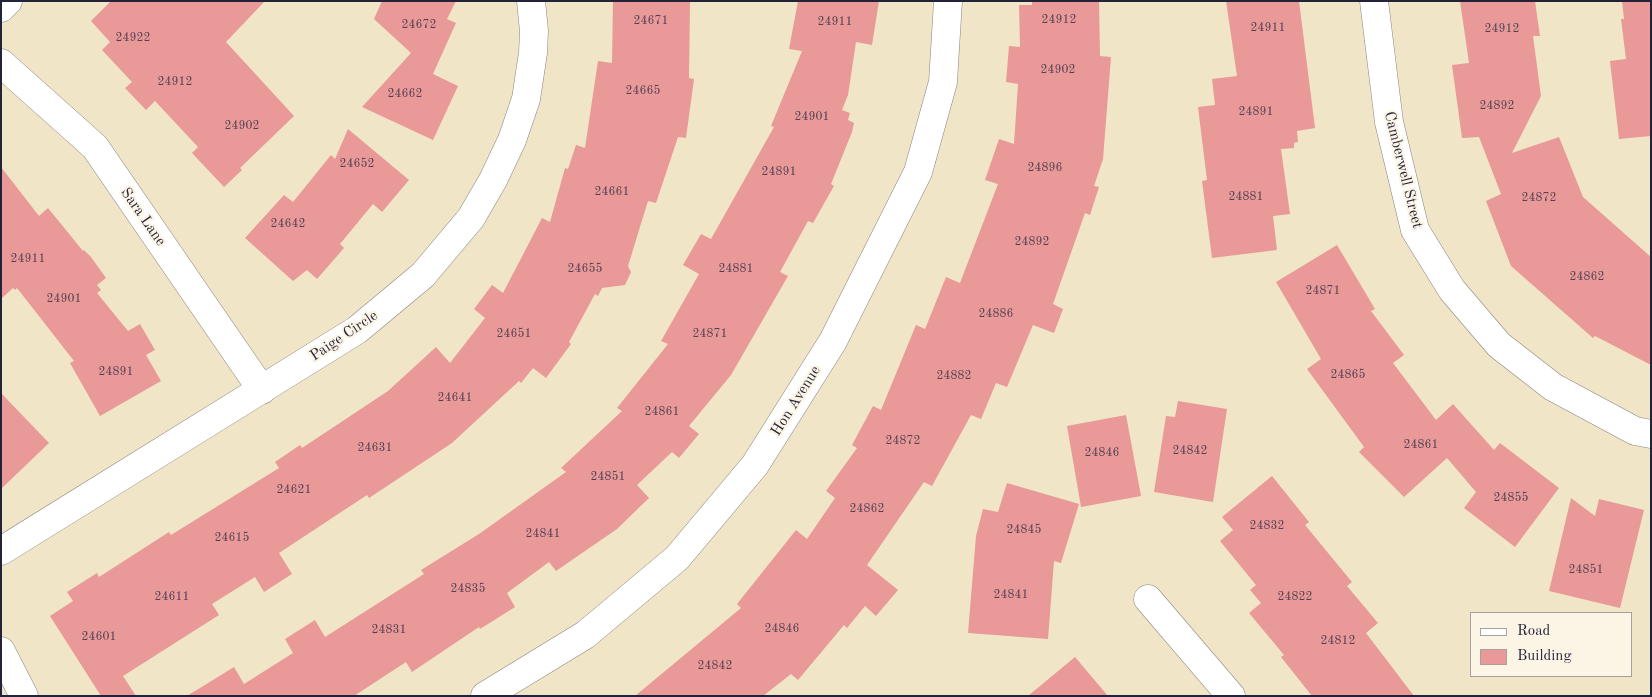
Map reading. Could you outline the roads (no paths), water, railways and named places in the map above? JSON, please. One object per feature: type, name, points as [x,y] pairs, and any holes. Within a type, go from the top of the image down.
[{"type":"street","points":[[1,8],[8,1]]},
{"type":"street","name":"Paige Circle","points":[[1,551],[357,330],[423,275],[471,218],[494,180],[512,140],[526,99],[533,54],[534,31],[531,1]]},
{"type":"street","name":"Hon Avenue","points":[[485,696],[585,635],[678,558],[755,465],[834,341],[918,172],[943,82],[948,1]]},
{"type":"street","name":"Camberwell Street","points":[[1374,1],[1389,122],[1415,230],[1452,290],[1499,345],[1553,387],[1635,431],[1651,434]]},
{"type":"street","name":"Sara Lane","points":[[1,63],[95,147],[262,390]]},
{"type":"street","points":[[1148,599],[1231,696]]},
{"type":"street","points":[[1,651],[24,696]]}]
